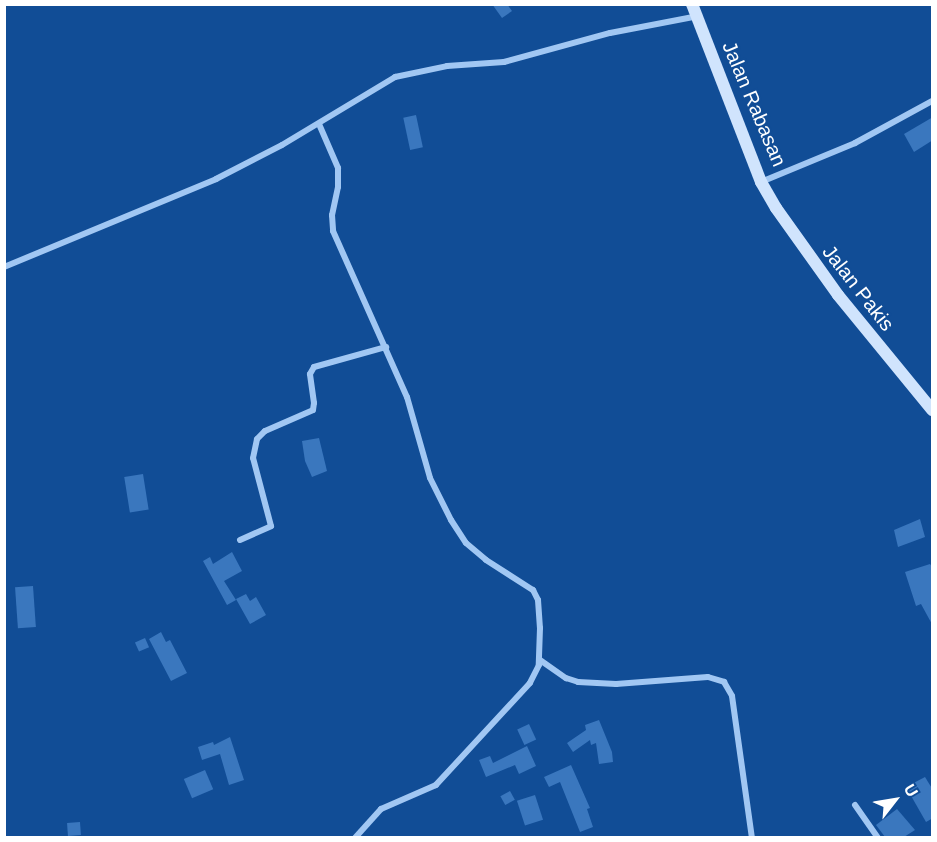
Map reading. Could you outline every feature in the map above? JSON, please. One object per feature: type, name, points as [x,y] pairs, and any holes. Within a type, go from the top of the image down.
[{"type":"street","name":"Jalan Rabasan","points":[[692,4],[761,182],[855,143],[933,101]]},
{"type":"street","points":[[4,267],[216,179],[319,124],[360,95],[395,77],[447,66],[504,62],[610,33],[698,16]]},
{"type":"street","points":[[319,124],[338,168],[339,179],[332,216],[333,231],[407,397],[430,478],[451,520],[476,552],[523,581],[535,593],[539,607],[540,660],[530,682],[436,785],[381,809],[354,837]]},
{"type":"street","name":"Jalan Pakis","points":[[761,182],[796,240],[933,410]]},
{"type":"street","points":[[240,540],[271,526],[253,458],[257,439],[265,431],[313,410],[315,403],[310,374],[314,367],[386,346]]},
{"type":"street","points":[[540,660],[566,678],[578,682],[616,684],[708,677],[724,682],[732,696],[752,837]]},
{"type":"street","points":[[855,805],[878,837]]},
{"type":"building","points":[[492,4],[507,4],[512,11],[502,18]]},
{"type":"building","points":[[416,115],[423,147],[410,150],[403,118]]},
{"type":"building","points":[[933,117],[933,140],[914,152],[904,134]]},
{"type":"building","points":[[319,438],[327,471],[312,477],[305,461],[302,441]]},
{"type":"building","points":[[143,474],[149,510],[130,513],[124,477]]},
{"type":"building","points":[[920,519],[925,537],[898,547],[894,530]]},
{"type":"building","points":[[232,552],[242,571],[224,581],[236,600],[227,605],[203,561],[210,557],[213,564]]},
{"type":"building","points":[[930,564],[933,568],[933,626],[921,604],[916,606],[905,572]]},
{"type":"building","points":[[33,586],[36,627],[18,628],[15,587]]},
{"type":"building","points":[[246,594],[250,601],[256,597],[266,615],[250,624],[236,599]]},
{"type":"building","points":[[161,632],[166,642],[170,640],[187,673],[171,681],[149,639]]},
{"type":"building","points":[[145,638],[149,647],[139,652],[135,642]]},
{"type":"building","points":[[599,720],[612,752],[613,762],[599,764],[596,743],[591,745],[590,740],[573,752],[567,743],[586,730],[585,725]]},
{"type":"building","points":[[529,724],[536,739],[524,745],[517,729]]},
{"type":"building","points":[[230,737],[244,780],[229,785],[220,754],[202,760],[198,747],[213,742],[214,745]]},
{"type":"building","points":[[527,746],[536,766],[519,774],[515,765],[486,777],[479,760],[490,756],[493,763]]},
{"type":"building","points":[[571,765],[590,808],[587,809],[593,827],[580,832],[560,782],[549,787],[544,777]]},
{"type":"building","points":[[205,770],[213,789],[192,798],[184,779]]},
{"type":"building","points":[[925,777],[933,790],[933,818],[926,822],[906,787]]},
{"type":"building","points":[[510,791],[515,800],[505,805],[500,796]]},
{"type":"building","points":[[535,795],[543,820],[525,826],[517,801]]},
{"type":"building","points":[[897,809],[915,830],[904,837],[885,837],[876,825]]},
{"type":"building","points":[[80,822],[81,835],[68,836],[67,823]]}]
